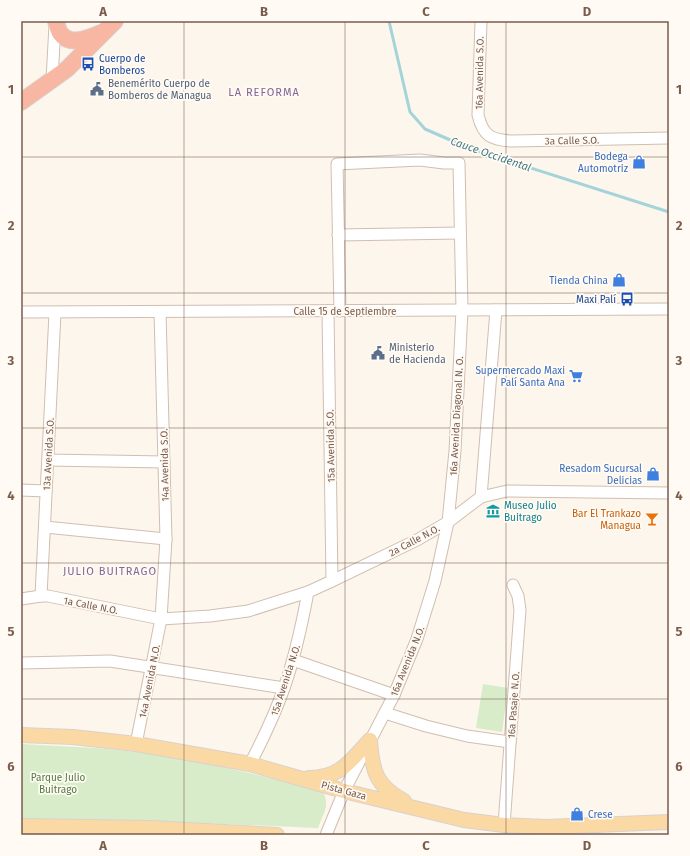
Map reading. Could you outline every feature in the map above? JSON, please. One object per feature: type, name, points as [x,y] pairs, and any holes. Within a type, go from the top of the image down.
[{"type":"highway","points":[[55,21],[60,33],[67,39],[75,41],[84,40],[111,26]]},
{"type":"highway","points":[[21,102],[52,80],[81,56],[111,26]]},
{"type":"main road","name":"Pista Gaza","points":[[21,735],[73,737],[136,744],[250,764],[344,791],[464,820],[504,825],[546,827],[669,822]]},
{"type":"main road","points":[[297,777],[321,777],[335,773],[343,768],[370,740]]},
{"type":"main road","points":[[370,740],[373,764],[379,781],[391,794],[417,808]]},
{"type":"main road","points":[[21,826],[277,835]]},
{"type":"street","points":[[52,80],[55,21]]},
{"type":"street","name":"16a Avenida S.O.","points":[[481,21],[478,114],[481,125]]},
{"type":"street","name":"3a Calle S.O.","points":[[481,125],[492,138],[500,140],[669,138]]},
{"type":"street","name":"16a Avenida Diagonal N. O.","points":[[338,235],[337,164],[420,160],[459,163],[462,310],[455,451],[448,522]]},
{"type":"street","points":[[340,311],[338,235],[460,233]]},
{"type":"street","name":"Calle 15 de Septiembre","points":[[21,312],[669,309]]},
{"type":"street","points":[[481,497],[496,310]]},
{"type":"street","name":"15a Avenida S.O.","points":[[328,311],[332,581]]},
{"type":"street","name":"14a Avenida S.O.","points":[[160,312],[166,539],[161,619]]},
{"type":"street","name":"13a Avenida S.O.","points":[[41,596],[55,313]]},
{"type":"street","points":[[48,460],[164,462]]},
{"type":"street","points":[[21,490],[46,491]]},
{"type":"street","name":"2a Calle N.O.","points":[[161,619],[210,616],[248,611],[308,592],[417,540],[448,522],[481,497],[507,491],[669,493]]},
{"type":"street","name":"16a Avenida N.O.","points":[[326,835],[344,791],[394,695],[417,639],[433,588],[448,522]]},
{"type":"street","points":[[44,527],[166,539]]},
{"type":"street","name":"16a Pasaje N.O.","points":[[504,825],[520,610],[518,596],[513,585]]},
{"type":"street","name":"15a Avenida N.O.","points":[[250,764],[269,727],[284,688],[293,660],[308,592]]},
{"type":"street","name":"1a Calle N.O.","points":[[21,599],[41,596],[161,619]]},
{"type":"street","name":"14a Avenida N.O.","points":[[136,744],[161,619]]},
{"type":"street","points":[[293,660],[394,695]]},
{"type":"street","points":[[21,663],[110,661],[284,688]]},
{"type":"street","points":[[385,713],[453,733],[510,742]]},
{"type":"green space","points":[[483,684],[508,688],[502,732],[476,728]]},
{"type":"green space","name":"Parque Julio Buitrago","points":[[21,744],[96,748],[166,755],[321,790],[326,799],[326,809],[318,828],[148,821],[21,819]]},
{"type":"waterway","name":"Cauce Occidental","points":[[389,21],[410,112],[425,129],[471,149],[669,212]]},
{"type":"place","name":"Cuerpo de Bomberos","points":[[88,64]]},
{"type":"place","name":"Benemérito Cuerpo de Bomberos de Managua","points":[[97,89]]},
{"type":"place","name":"Bodega Automotriz","points":[[639,162]]},
{"type":"place","name":"Tienda China","points":[[619,280]]},
{"type":"place","name":"Maxi Palí","points":[[627,299]]},
{"type":"place","name":"Ministerio de Hacienda","points":[[378,353]]},
{"type":"place","name":"Supermercado Maxi Palí Santa Ana","points":[[576,376]]},
{"type":"place","name":"Resadom Sucursal Delicias","points":[[653,474]]},
{"type":"place","name":"Museo Julio Buitrago","points":[[493,511]]},
{"type":"place","name":"Bar El Trankazo Managua","points":[[652,519]]},
{"type":"place","name":"Crese","points":[[577,814]]},
{"type":"district","name":"LA REFORMA","points":[[264,92]]},
{"type":"district","name":"JULIO BUITRAGO","points":[[110,571]]}]
